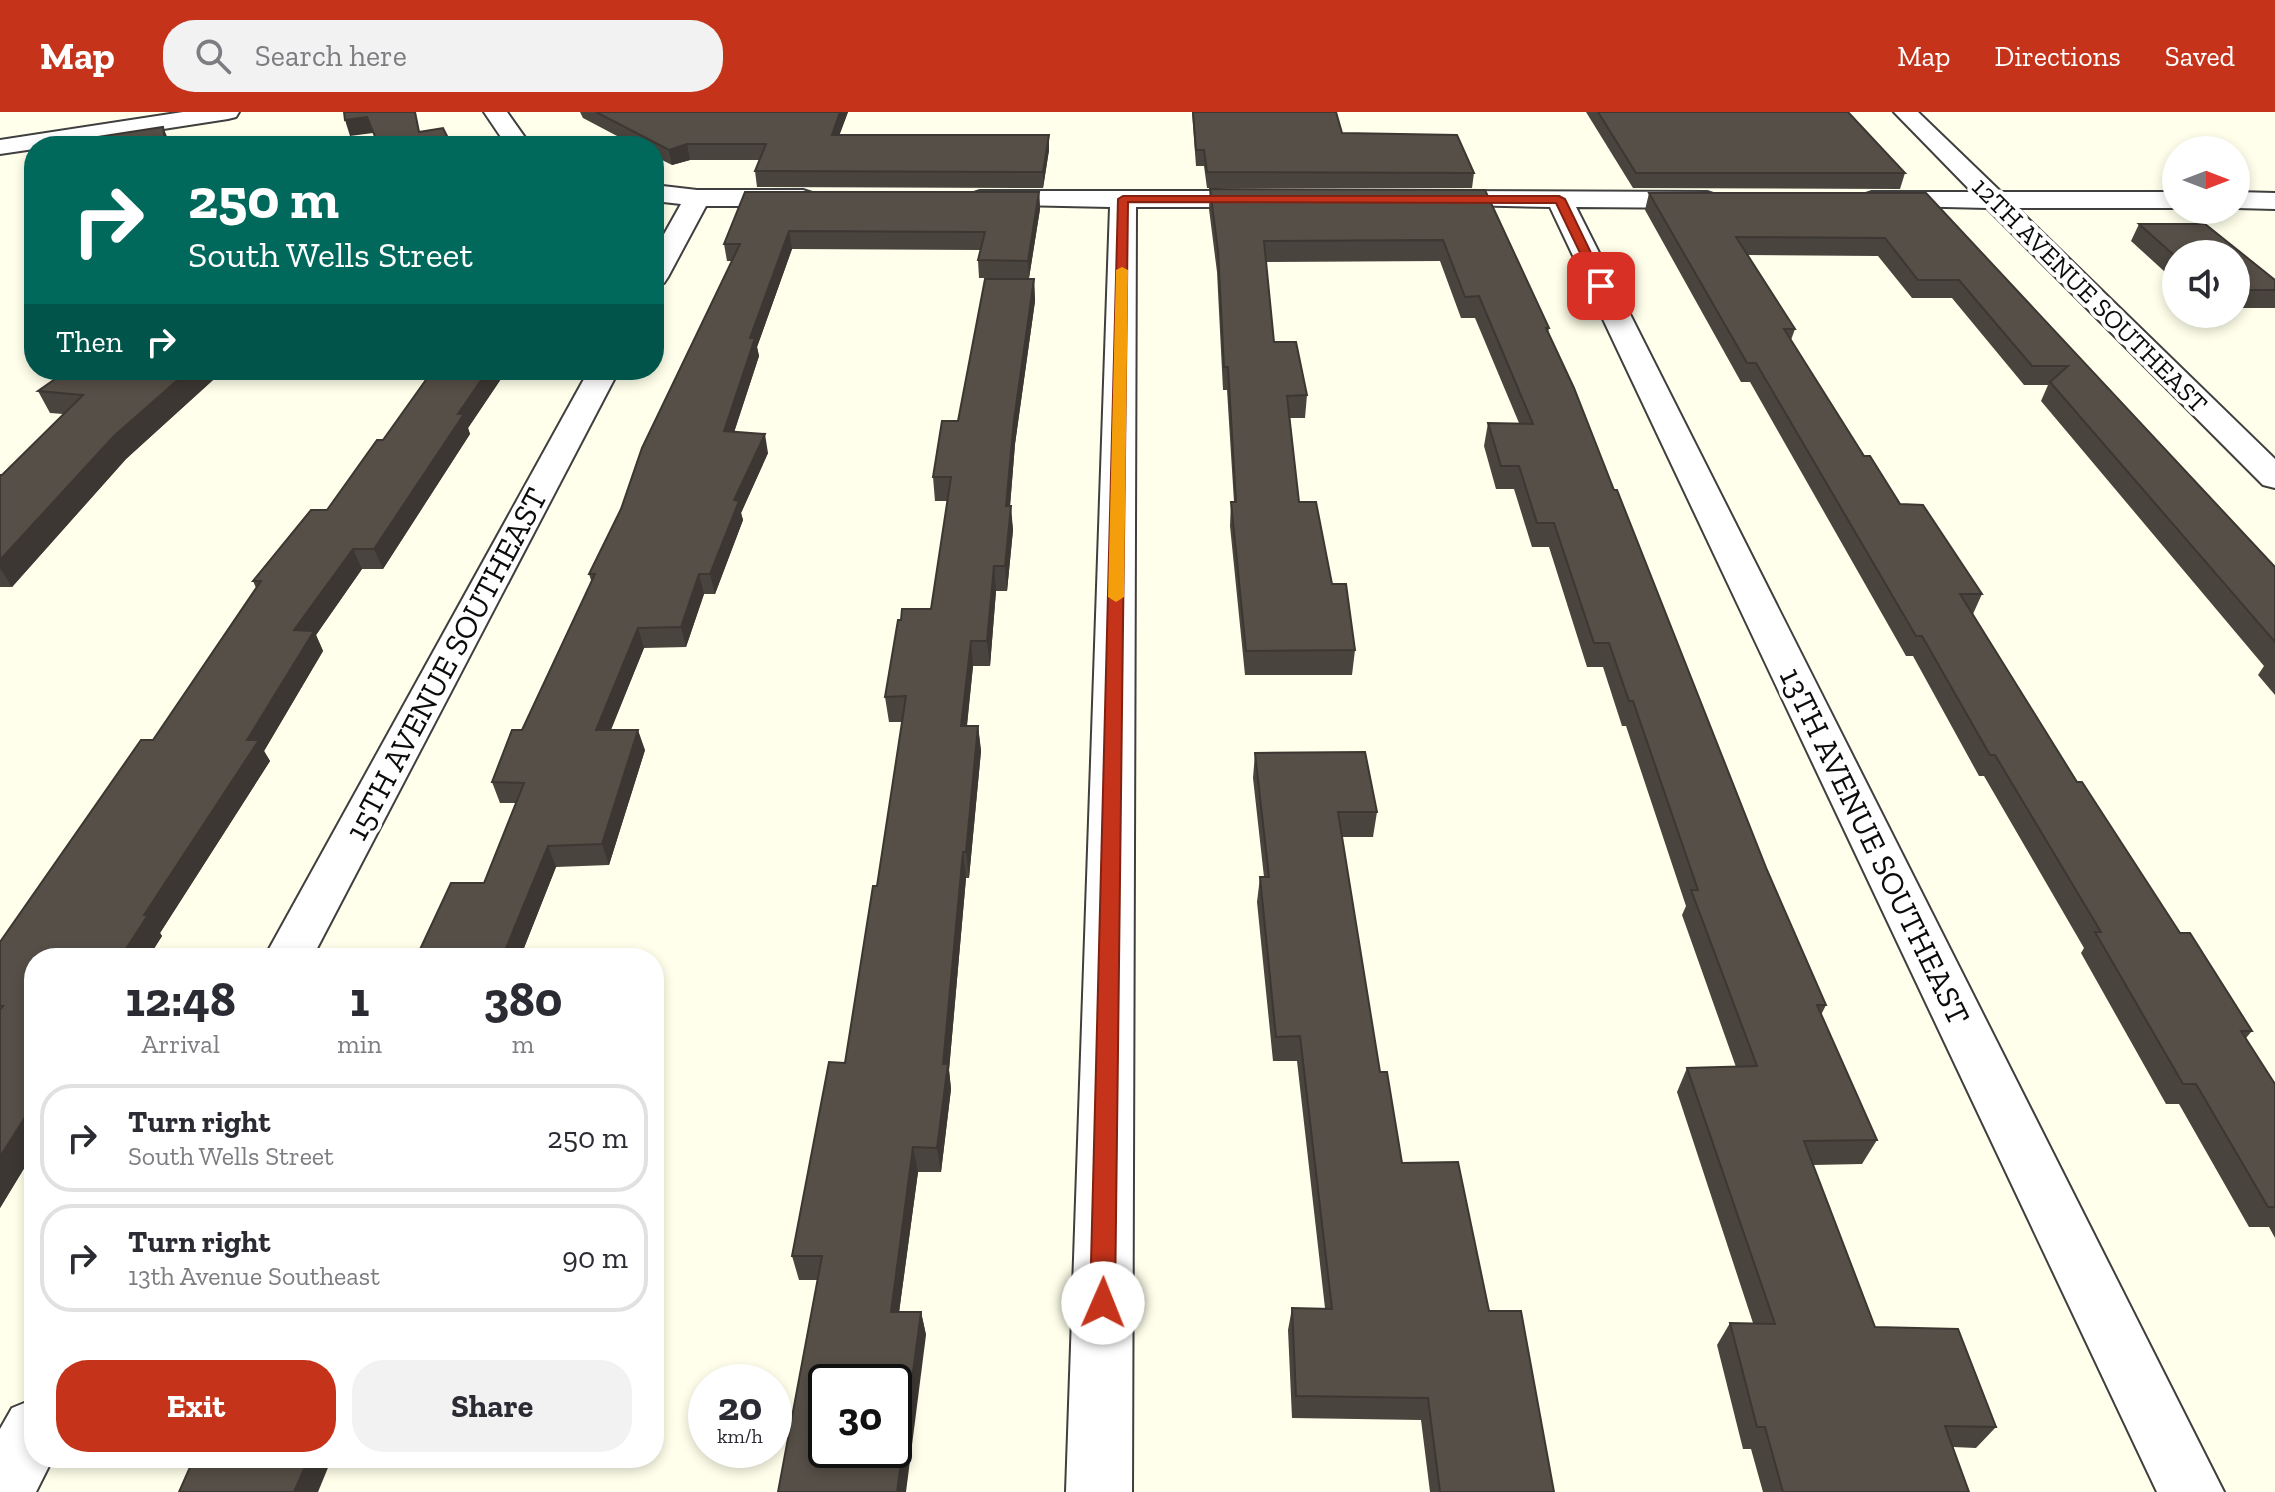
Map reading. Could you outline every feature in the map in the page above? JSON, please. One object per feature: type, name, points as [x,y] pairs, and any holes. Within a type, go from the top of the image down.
[{"type":"street","points":[[72,136],[228,112]]},
{"type":"street","points":[[495,112],[512,136]]},
{"type":"street","name":"12TH AVENUE SOUTHEAST","points":[[1905,112],[2275,478]]},
{"type":"street","points":[[0,147],[24,143]]},
{"type":"street","points":[[664,194],[697,198],[823,198]]},
{"type":"street","points":[[664,259],[697,198]]},
{"type":"street","points":[[949,198],[1294,199]]},
{"type":"street","points":[[1099,1492],[1123,199]]},
{"type":"street","points":[[1404,199],[1730,200]]},
{"type":"street","name":"13TH AVENUE SOUTHEAST","points":[[1559,199],[2191,1492]]},
{"type":"street","points":[[1854,200],[2162,200]]},
{"type":"street","points":[[2250,200],[2275,201]]},
{"type":"street","name":"15TH AVENUE SOUTHEAST","points":[[293,948],[599,380]]},
{"type":"street","points":[[1,1492],[24,1449]]},
{"type":"building","points":[[344,112],[415,112],[419,132],[443,128],[447,136],[375,136],[367,117],[345,120]]},
{"type":"building","points":[[596,112],[840,112],[832,135],[1049,135],[1043,172],[755,171],[766,144],[687,144],[669,150],[664,147],[664,136],[642,136]]},
{"type":"building","points":[[1193,112],[1336,112],[1342,133],[1457,135],[1474,173],[1207,172],[1204,150],[1196,150]]},
{"type":"building","points":[[1598,112],[1848,112],[1905,173],[1636,173]]},
{"type":"building","points":[[163,127],[164,136],[104,136]]},
{"type":"building","points":[[1210,189],[1485,190],[1549,328],[1546,328],[1574,388],[1614,490],[1617,490],[1767,870],[1826,1005],[1817,1005],[1877,1140],[1804,1141],[1875,1327],[1958,1329],[1996,1427],[1945,1426],[1969,1492],[1783,1492],[1765,1427],[1757,1427],[1730,1323],[1775,1324],[1687,1068],[1757,1066],[1691,890],[1698,890],[1633,701],[1629,701],[1609,643],[1594,643],[1554,523],[1537,523],[1519,466],[1501,466],[1488,423],[1533,424],[1479,296],[1465,297],[1443,240],[1264,241],[1274,342],[1296,342],[1307,395],[1287,396],[1299,502],[1316,502],[1332,584],[1346,584],[1355,650],[1246,651],[1231,502],[1236,502],[1228,367],[1224,367],[1218,251]]},
{"type":"building","points":[[745,192],[1039,192],[1028,261],[978,260],[985,232],[789,231],[750,338],[755,338],[724,431],[765,434],[734,500],[739,501],[710,574],[699,574],[681,627],[638,628],[596,730],[638,730],[602,844],[548,846],[506,948],[421,948],[451,883],[484,883],[524,783],[492,782],[512,730],[522,730],[595,574],[589,574],[621,509],[642,448],[740,244],[724,244]]},
{"type":"building","points":[[1649,193],[1926,193],[2275,567],[2275,642],[2050,382],[2068,366],[2032,366],[1959,280],[1918,280],[1885,238],[1736,237],[1795,329],[1784,329],[1864,456],[1870,456],[1900,504],[1923,505],[1982,594],[1960,594],[2077,782],[2082,782],[2180,933],[2190,933],[2252,1031],[2241,1031],[2275,1084],[2275,1207],[2268,1207],[2196,1084],[2183,1084],[2095,932],[2101,932],[1995,755],[1990,755],[1922,636],[1916,636],[1756,363],[1747,363]]},
{"type":"building","points":[[2139,224],[2205,224],[2225,240],[2162,240],[2162,245]]},
{"type":"building","points":[[2250,260],[2275,280],[2275,290],[2250,290]]},
{"type":"building","points":[[985,279],[1034,279],[1014,420],[1006,506],[1011,506],[1005,566],[994,566],[987,641],[971,641],[961,726],[978,726],[943,1064],[948,1064],[937,1148],[913,1147],[891,1312],[921,1312],[912,1380],[912,1364],[808,1364],[808,1468],[900,1468],[897,1492],[778,1492],[782,1468],[792,1468],[792,1417],[822,1256],[792,1256],[829,1062],[845,1063],[873,886],[877,886],[906,696],[885,697],[898,620],[901,620],[902,609],[931,609],[951,477],[933,477],[942,421],[958,421]]},
{"type":"building","points":[[54,380],[178,380],[114,436],[0,560],[0,475],[83,395],[38,391]]},
{"type":"building","points":[[426,380],[481,380],[458,414],[464,414],[374,549],[353,549],[294,630],[314,631],[247,740],[259,740],[144,915],[148,915],[127,948],[24,948],[24,1119],[0,1157],[0,1010],[3,1006],[0,1006],[0,942],[141,740],[153,740],[261,581],[253,581],[311,510],[327,510],[377,440],[383,440]]},
{"type":"building","points":[[1365,752],[1377,812],[1338,812],[1380,1072],[1387,1072],[1402,1163],[1458,1162],[1489,1311],[1521,1311],[1554,1492],[1440,1492],[1428,1398],[1296,1396],[1292,1308],[1332,1309],[1300,1036],[1276,1037],[1260,877],[1269,877],[1255,753]]},
{"type":"building","points":[[190,1468],[305,1468],[294,1492],[179,1492]]},
{"type":"slow traffic","points":[[1116,597],[1122,270]]},
{"type":"route","points":[[1103,1303],[1123,199],[1559,199],[1601,286]]}]
